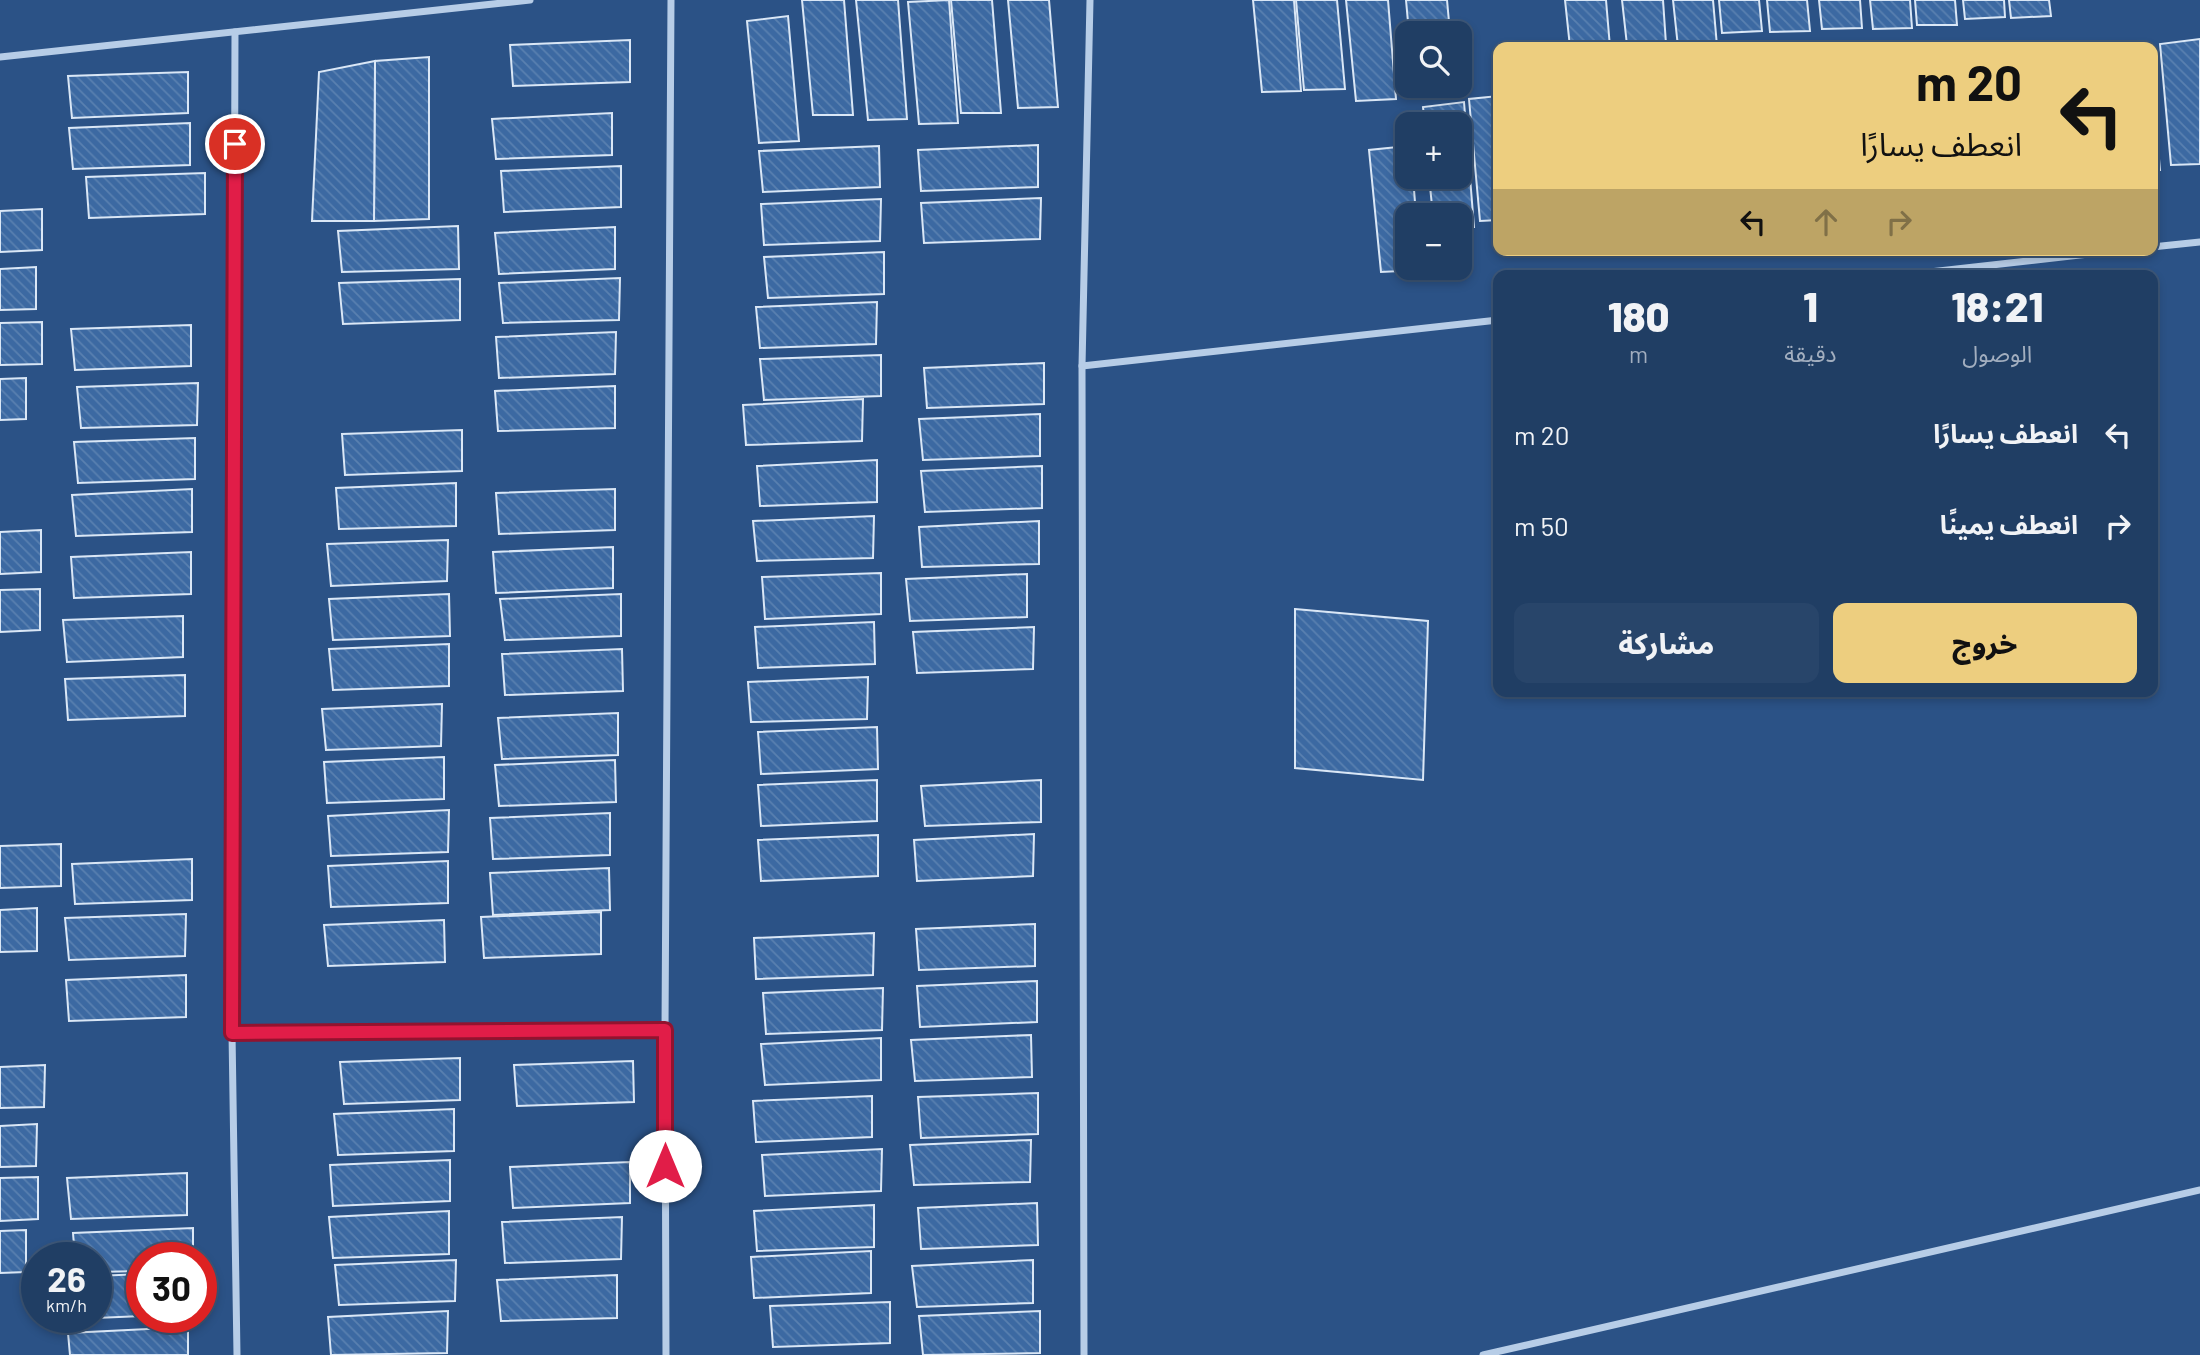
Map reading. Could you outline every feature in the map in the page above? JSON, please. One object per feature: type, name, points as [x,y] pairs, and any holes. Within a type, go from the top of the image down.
[{"type":"street","points":[[0,57],[530,0]]},
{"type":"street","points":[[666,1355],[665,1030],[671,0]]},
{"type":"street","points":[[1084,1355],[1082,366],[1090,0]]},
{"type":"street","points":[[235,32],[232,1033],[237,1355]]},
{"type":"street","points":[[2158,246],[2200,242]]},
{"type":"street","points":[[1947,270],[2071,256]]},
{"type":"street","points":[[1082,366],[1493,321]]},
{"type":"street","points":[[232,1033],[665,1030]]},
{"type":"street","points":[[1483,1355],[2200,1190]]},
{"type":"building","points":[[802,0],[844,0],[853,115],[813,115]]},
{"type":"building","points":[[856,0],[898,0],[907,119],[868,120]]},
{"type":"building","points":[[949,0],[958,123],[919,124],[908,2]]},
{"type":"building","points":[[951,0],[992,0],[1001,113],[961,113]]},
{"type":"building","points":[[1008,0],[1049,0],[1058,107],[1018,108]]},
{"type":"building","points":[[1253,0],[1294,0],[1301,91],[1262,92]]},
{"type":"building","points":[[1296,0],[1337,0],[1345,89],[1304,90]]},
{"type":"building","points":[[1346,0],[1388,0],[1396,99],[1356,101]]},
{"type":"building","points":[[1406,0],[1447,0],[1449,21],[1408,21]]},
{"type":"building","points":[[1565,0],[1606,0],[1610,42],[1569,42]]},
{"type":"building","points":[[1622,0],[1663,0],[1666,42],[1627,42]]},
{"type":"building","points":[[1673,0],[1713,0],[1717,42],[1677,42]]},
{"type":"building","points":[[1719,0],[1759,0],[1762,31],[1722,33]]},
{"type":"building","points":[[1767,0],[1807,0],[1810,31],[1770,32]]},
{"type":"building","points":[[1819,0],[1860,0],[1862,28],[1822,29]]},
{"type":"building","points":[[1870,0],[1910,0],[1912,28],[1873,29]]},
{"type":"building","points":[[1915,0],[1955,0],[1957,25],[1917,25]]},
{"type":"building","points":[[1963,0],[2004,0],[2005,17],[1965,19]]},
{"type":"building","points":[[2009,0],[2049,0],[2051,16],[2011,18]]},
{"type":"building","points":[[788,16],[799,141],[759,143],[747,21]]},
{"type":"building","points":[[2200,39],[2200,164],[2171,165],[2160,44]]},
{"type":"building","points":[[630,40],[630,82],[513,86],[510,45]]},
{"type":"building","points":[[429,57],[429,219],[374,221],[375,61]]},
{"type":"building","points":[[375,61],[374,221],[312,221],[319,72]]},
{"type":"building","points":[[188,72],[188,113],[72,118],[68,76]]},
{"type":"building","points":[[1493,97],[1493,220],[1480,221],[1469,99]]},
{"type":"building","points":[[1464,102],[1465,112],[1424,112],[1423,107]]},
{"type":"building","points":[[612,113],[612,155],[496,159],[492,119]]},
{"type":"building","points":[[190,123],[190,165],[73,169],[69,128]]},
{"type":"building","points":[[1038,145],[1038,187],[921,191],[918,150]]},
{"type":"building","points":[[879,146],[880,187],[763,192],[759,151]]},
{"type":"building","points":[[1395,147],[1395,189],[1414,189],[1415,203],[1395,203],[1395,271],[1381,272],[1369,150]]},
{"type":"building","points":[[621,166],[621,207],[504,212],[501,171]]},
{"type":"building","points":[[205,173],[205,214],[89,218],[86,177]]},
{"type":"building","points":[[1430,189],[1471,189],[1474,227],[1472,203],[1432,203]]},
{"type":"building","points":[[1041,198],[1040,239],[924,243],[921,203]]},
{"type":"building","points":[[881,199],[880,241],[764,245],[761,204]]},
{"type":"building","points":[[42,209],[42,250],[0,252],[0,211]]},
{"type":"building","points":[[458,226],[459,269],[342,272],[338,231]]},
{"type":"building","points":[[615,227],[615,269],[499,274],[495,233]]},
{"type":"building","points":[[884,252],[884,294],[768,298],[764,257]]},
{"type":"building","points":[[36,267],[36,309],[0,310],[0,269]]},
{"type":"building","points":[[620,278],[619,320],[503,323],[499,283]]},
{"type":"building","points":[[460,279],[460,320],[343,324],[339,283]]},
{"type":"building","points":[[877,302],[876,344],[760,348],[756,307]]},
{"type":"building","points":[[42,322],[42,364],[0,365],[0,323]]},
{"type":"building","points":[[191,325],[191,366],[75,370],[71,329]]},
{"type":"building","points":[[616,332],[615,374],[499,378],[496,337]]},
{"type":"building","points":[[881,355],[881,396],[764,400],[760,359]]},
{"type":"building","points":[[1044,363],[1044,404],[927,408],[924,368]]},
{"type":"building","points":[[26,378],[26,419],[0,420],[0,379]]},
{"type":"building","points":[[198,383],[197,425],[81,428],[77,387]]},
{"type":"building","points":[[615,386],[615,428],[498,431],[495,391]]},
{"type":"building","points":[[863,399],[862,441],[746,445],[743,405]]},
{"type":"building","points":[[1040,414],[1040,456],[923,460],[919,419]]},
{"type":"building","points":[[462,430],[462,471],[345,475],[342,434]]},
{"type":"building","points":[[195,438],[195,479],[78,483],[74,442]]},
{"type":"building","points":[[877,460],[877,502],[760,506],[757,466]]},
{"type":"building","points":[[1042,466],[1042,508],[925,512],[921,471]]},
{"type":"building","points":[[456,483],[456,526],[339,529],[336,488]]},
{"type":"building","points":[[192,489],[192,532],[76,536],[72,495]]},
{"type":"building","points":[[615,489],[615,530],[499,534],[496,493]]},
{"type":"building","points":[[874,516],[873,558],[757,561],[753,521]]},
{"type":"building","points":[[1039,521],[1039,564],[922,567],[919,527]]},
{"type":"building","points":[[41,530],[41,572],[0,574],[0,532]]},
{"type":"building","points":[[448,540],[447,581],[331,586],[327,544]]},
{"type":"building","points":[[613,547],[613,588],[496,593],[493,552]]},
{"type":"building","points":[[191,552],[191,594],[74,598],[71,557]]},
{"type":"building","points":[[881,573],[881,614],[765,619],[762,577]]},
{"type":"building","points":[[1027,574],[1027,617],[910,621],[906,579]]},
{"type":"building","points":[[40,589],[40,630],[0,632],[0,590]]},
{"type":"building","points":[[449,594],[450,636],[333,640],[329,599]]},
{"type":"building","points":[[621,594],[621,636],[505,640],[500,599]]},
{"type":"building","points":[[1295,609],[1428,621],[1423,780],[1295,768]]},
{"type":"building","points":[[183,616],[183,657],[67,662],[63,620]]},
{"type":"building","points":[[874,622],[875,664],[758,668],[755,627]]},
{"type":"building","points":[[1034,627],[1033,669],[917,673],[913,632]]},
{"type":"building","points":[[449,644],[449,686],[333,690],[329,649]]},
{"type":"building","points":[[622,649],[623,691],[505,695],[502,654]]},
{"type":"building","points":[[185,675],[185,716],[68,720],[65,679]]},
{"type":"building","points":[[868,677],[867,719],[751,722],[748,682]]},
{"type":"building","points":[[442,704],[441,746],[326,750],[322,709]]},
{"type":"building","points":[[618,713],[618,755],[502,759],[498,718]]},
{"type":"building","points":[[877,727],[878,769],[761,774],[758,732]]},
{"type":"building","points":[[444,757],[444,799],[327,803],[324,762]]},
{"type":"building","points":[[615,760],[616,802],[499,806],[495,765]]},
{"type":"building","points":[[877,780],[877,821],[761,826],[758,785]]},
{"type":"building","points":[[1041,780],[1041,822],[925,826],[921,786]]},
{"type":"building","points":[[449,810],[448,852],[331,856],[328,816]]},
{"type":"building","points":[[610,813],[610,855],[493,859],[490,818]]},
{"type":"building","points":[[1034,834],[1033,876],[917,881],[914,840]]},
{"type":"building","points":[[878,835],[878,876],[761,881],[758,840]]},
{"type":"building","points":[[61,844],[61,886],[0,888],[0,846]]},
{"type":"building","points":[[192,859],[192,900],[75,904],[72,864]]},
{"type":"building","points":[[448,861],[448,903],[331,907],[328,866]]},
{"type":"building","points":[[609,868],[610,910],[493,915],[490,873]]},
{"type":"building","points":[[37,908],[37,951],[0,952],[0,910]]},
{"type":"building","points":[[601,912],[601,954],[484,958],[481,917]]},
{"type":"building","points":[[186,914],[185,956],[69,960],[65,918]]},
{"type":"building","points":[[444,920],[445,962],[328,966],[324,925]]},
{"type":"building","points":[[1035,924],[1035,966],[919,970],[916,929]]},
{"type":"building","points":[[874,933],[873,975],[756,979],[754,938]]},
{"type":"building","points":[[186,975],[186,1017],[69,1021],[66,980]]},
{"type":"building","points":[[1037,981],[1037,1022],[920,1027],[917,986]]},
{"type":"building","points":[[883,988],[882,1030],[766,1034],[763,993]]},
{"type":"building","points":[[1031,1035],[1032,1077],[915,1081],[911,1040]]},
{"type":"building","points":[[881,1038],[881,1080],[765,1085],[761,1044]]},
{"type":"building","points":[[460,1058],[460,1100],[344,1104],[340,1062]]},
{"type":"building","points":[[633,1061],[634,1102],[517,1106],[514,1065]]},
{"type":"building","points":[[45,1065],[44,1107],[0,1108],[0,1067]]},
{"type":"building","points":[[1038,1093],[1038,1134],[921,1138],[918,1097]]},
{"type":"building","points":[[872,1096],[872,1137],[756,1142],[753,1101]]},
{"type":"building","points":[[454,1109],[454,1151],[338,1155],[334,1114]]},
{"type":"building","points":[[37,1124],[36,1166],[0,1167],[0,1126]]},
{"type":"building","points":[[1031,1140],[1030,1182],[914,1185],[910,1145]]},
{"type":"building","points":[[882,1149],[881,1191],[765,1196],[762,1155]]},
{"type":"building","points":[[450,1160],[450,1201],[333,1206],[330,1165]]},
{"type":"building","points":[[630,1162],[630,1203],[513,1208],[510,1167]]},
{"type":"building","points":[[187,1173],[187,1215],[71,1219],[67,1178]]},
{"type":"building","points":[[38,1177],[38,1219],[0,1221],[0,1178]]},
{"type":"building","points":[[1037,1203],[1038,1245],[921,1249],[918,1208]]},
{"type":"building","points":[[874,1205],[874,1247],[757,1251],[754,1211]]},
{"type":"building","points":[[449,1211],[449,1254],[333,1258],[329,1217]]},
{"type":"building","points":[[622,1217],[621,1259],[505,1263],[502,1222]]},
{"type":"building","points":[[193,1228],[193,1242],[126,1242],[126,1271],[112,1272],[112,1242],[74,1242],[73,1233]]},
{"type":"building","points":[[26,1230],[26,1242],[21,1242],[21,1272],[0,1273],[0,1231]]},
{"type":"building","points":[[871,1251],[871,1293],[754,1298],[751,1257]]},
{"type":"building","points":[[456,1260],[455,1301],[339,1305],[335,1265]]},
{"type":"building","points":[[1033,1260],[1033,1303],[917,1307],[912,1266]]},
{"type":"building","points":[[112,1275],[126,1275],[126,1317],[112,1317]]},
{"type":"building","points":[[617,1275],[617,1318],[501,1321],[497,1280]]},
{"type":"building","points":[[890,1302],[890,1343],[773,1347],[770,1306]]},
{"type":"building","points":[[448,1311],[447,1353],[331,1355],[328,1317]]},
{"type":"building","points":[[1040,1311],[1040,1353],[923,1355],[919,1316]]},
{"type":"building","points":[[112,1331],[188,1333],[188,1355],[70,1355],[68,1333],[112,1333]]},
{"type":"route","points":[[235,144],[232,1033],[665,1030],[665,1166]]}]
